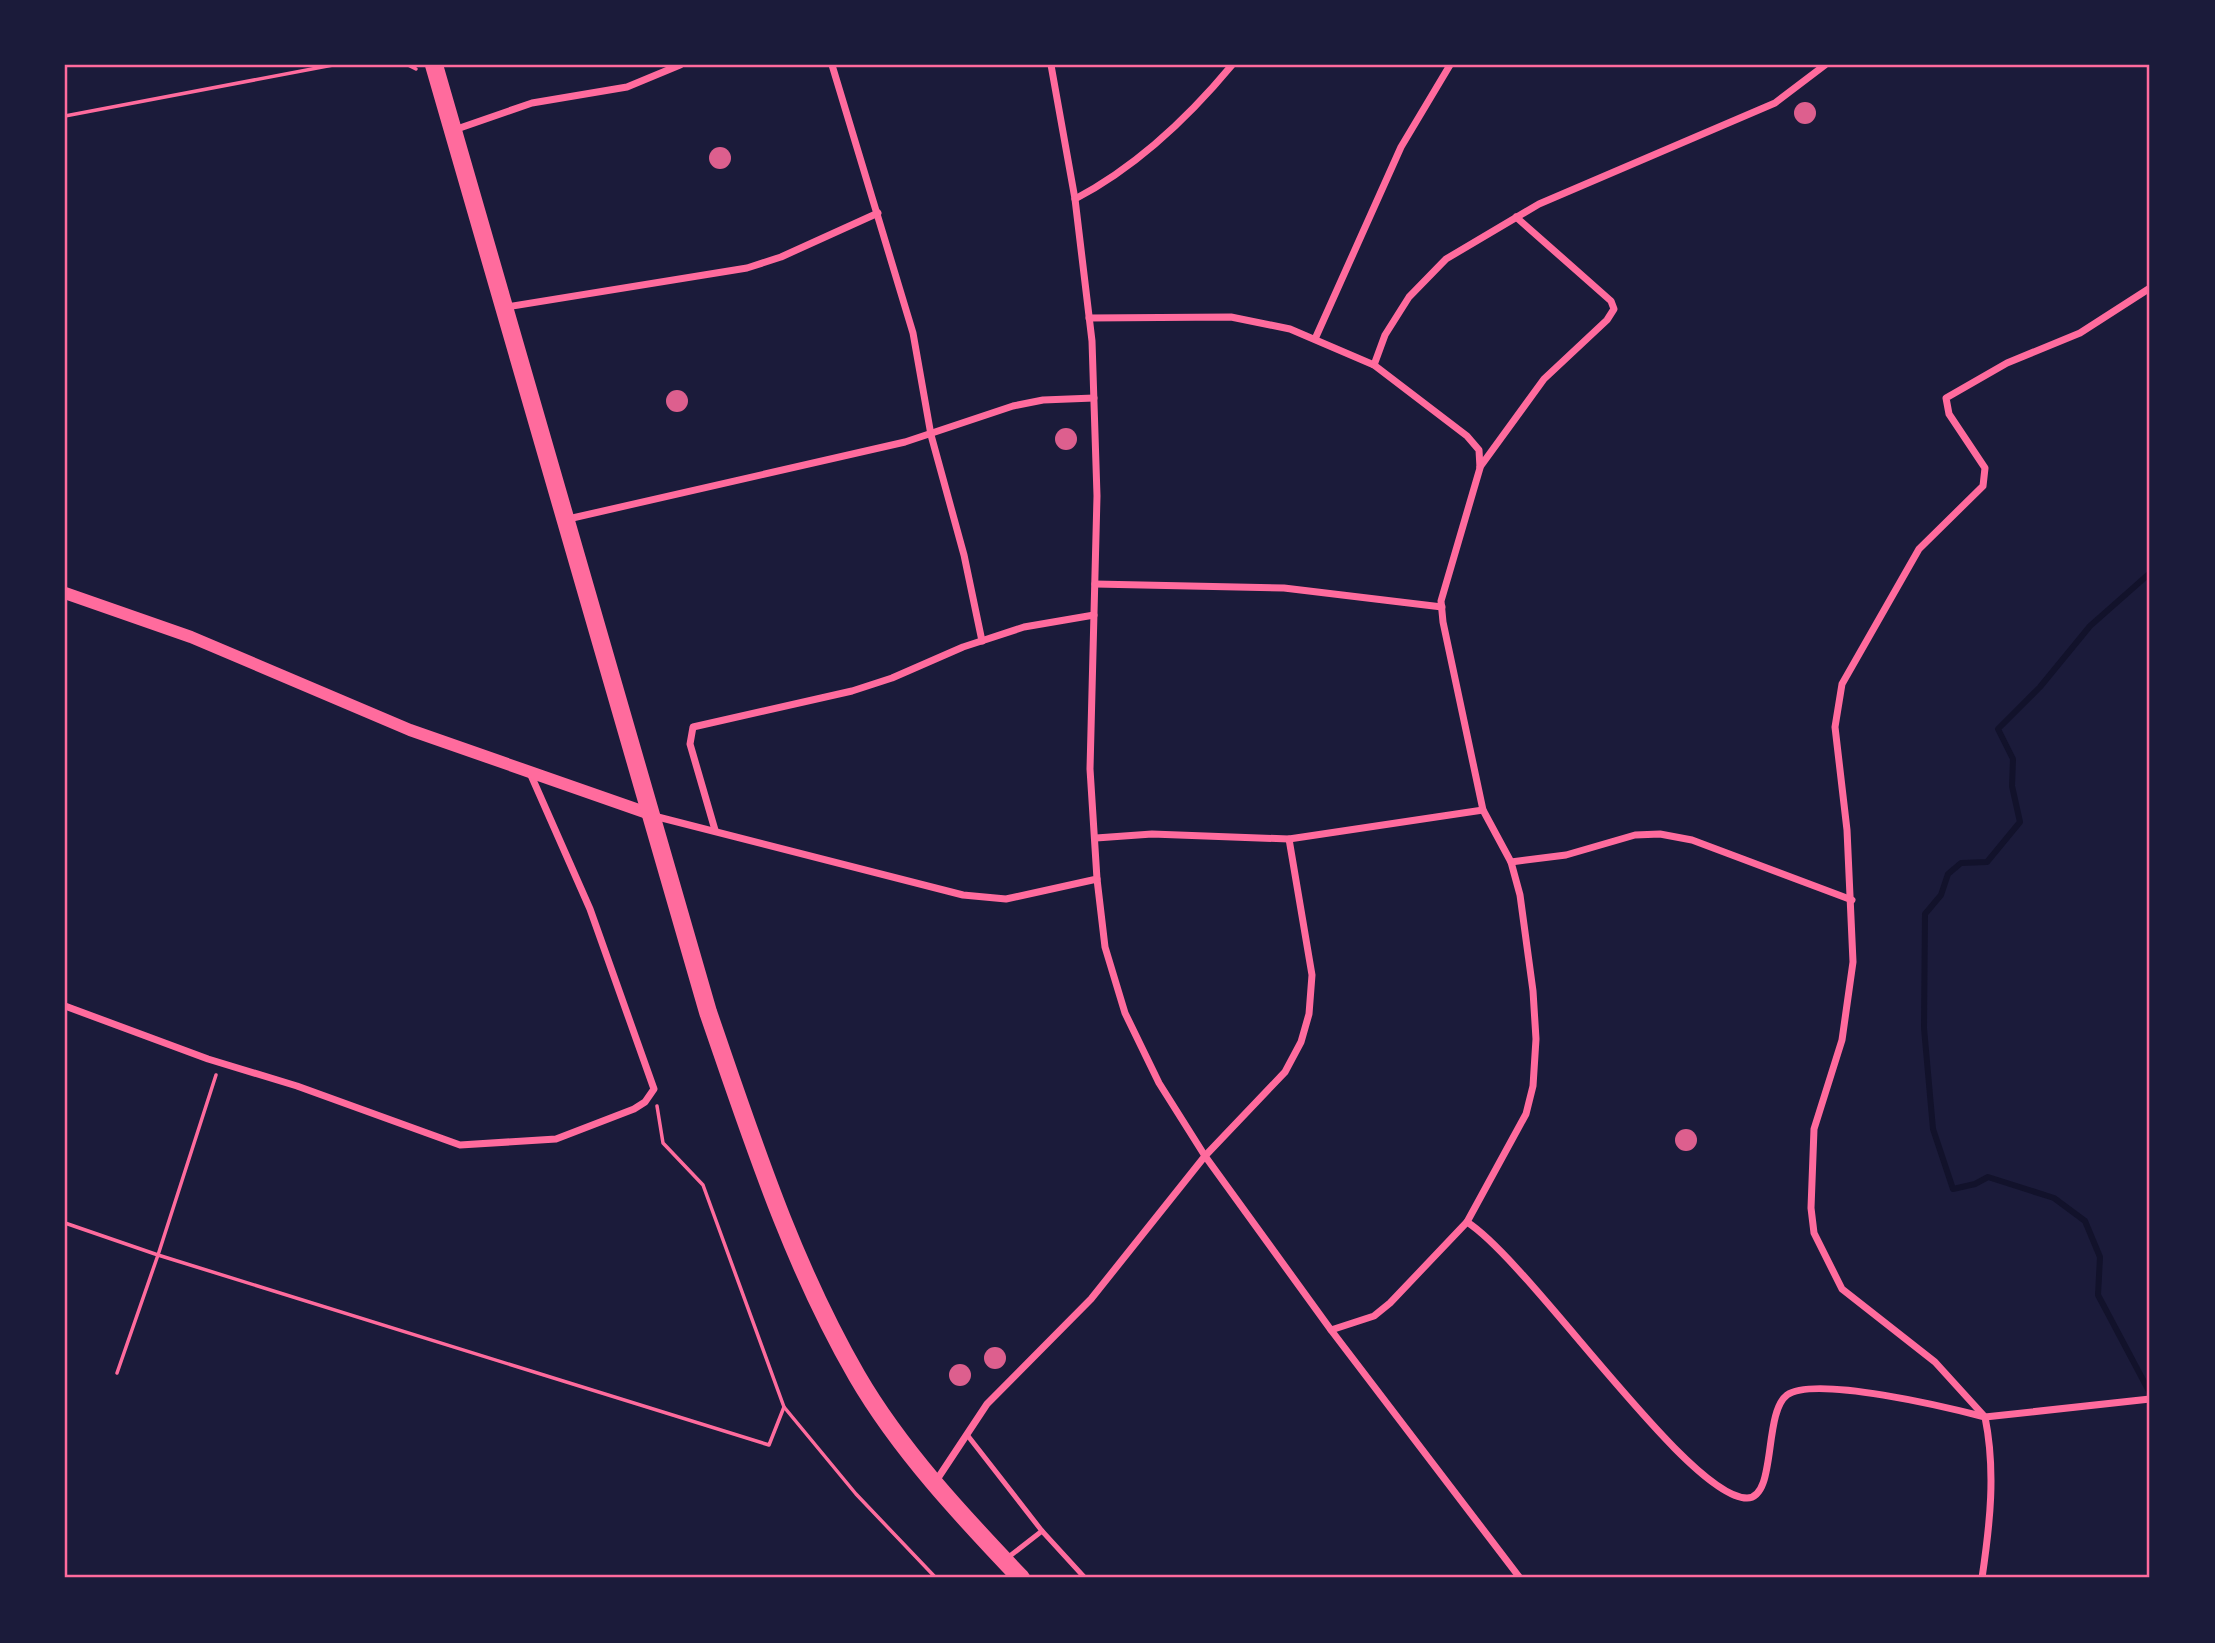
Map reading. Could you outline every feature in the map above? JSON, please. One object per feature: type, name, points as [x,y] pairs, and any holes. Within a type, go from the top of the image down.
[{"type":"highway","points":[[434,65],[708,1012],[760,1160],[803,1270],[858,1379],[935,1482],[1021,1578]]},
{"type":"street","points":[[453,130],[531,103],[627,87],[680,65]]},
{"type":"street","points":[[832,65],[913,333],[931,435],[964,555],[982,641]]},
{"type":"street","points":[[1051,65],[1075,200],[1089,318],[1094,398],[1095,584],[1090,769],[1097,880],[1105,947],[1125,1013],[1159,1083],[1205,1156],[1331,1330],[1520,1578]]},
{"type":"street","points":[[1075,200],[1113,179],[1153,146],[1208,94],[1232,65]]},
{"type":"street","points":[[1315,339],[1401,147],[1450,65]]},
{"type":"street","points":[[1374,365],[1385,335],[1409,298],[1446,259],[1516,216],[1775,103],[1825,65]]},
{"type":"street","points":[[505,307],[747,268],[780,257],[878,213]]},
{"type":"street","points":[[1480,468],[1544,379],[1607,320],[1614,309],[1611,301],[1516,216]]},
{"type":"street","points":[[1982,1578],[1992,1501],[1992,1462],[1985,1417],[1935,1362],[1842,1289],[1814,1233],[1811,1152],[1814,1129],[1842,1040],[1853,962],[1852,900],[1835,727],[1842,684],[1919,549],[1983,486],[1986,479],[1985,468],[1945,407],[1946,398],[2007,363],[2080,333],[2150,288]]},
{"type":"street","points":[[1089,318],[1248,318],[1315,339],[1374,365],[1476,445],[1481,458],[1442,607],[1446,644],[1483,810],[1511,862],[1520,895],[1533,991],[1536,1039],[1533,1086],[1526,1114],[1467,1222],[1390,1303],[1374,1316],[1331,1330]]},
{"type":"street","points":[[567,520],[931,435],[1013,406],[1094,398]]},
{"type":"street","points":[[1095,584],[1284,588],[1442,607]]},
{"type":"street","points":[[65,593],[191,637],[410,730],[653,815],[963,895],[1006,899],[1097,880]]},
{"type":"street","points":[[715,830],[690,744],[693,727],[852,691],[1024,627],[1094,615]]},
{"type":"street","points":[[65,1006],[220,1063],[297,1086],[460,1145],[556,1139],[634,1109],[645,1102],[654,1089],[590,909],[530,772]]},
{"type":"street","points":[[1096,838],[1152,834],[1289,839],[1483,810]]},
{"type":"street","points":[[1511,862],[1566,855],[1635,835],[1660,834],[1692,840],[1852,900]]},
{"type":"street","points":[[935,1482],[987,1404],[1091,1299],[1205,1156],[1285,1072],[1301,1042],[1309,1014],[1312,975],[1289,839]]},
{"type":"street","points":[[1467,1222],[1485,1234],[1509,1257],[1610,1379],[1671,1442],[1725,1492],[1734,1496],[1752,1497],[1759,1492],[1766,1473],[1776,1410],[1787,1395],[1794,1392],[1813,1389],[1892,1397],[1985,1417],[2150,1399]]},
{"type":"lane","points":[[968,1436],[1042,1531],[1084,1578]]},
{"type":"lane","points":[[1004,1561],[1042,1531]]},
{"type":"path","points":[[65,116],[333,65]]},
{"type":"path","points":[[117,1373],[220,1063]]},
{"type":"path","points":[[654,1089],[663,1143],[703,1185],[784,1407],[856,1493],[936,1578]]},
{"type":"path","points":[[65,1223],[158,1255],[769,1445],[784,1407]]},
{"type":"building","points":[[1805,102],[1813,105],[1816,113],[1813,121],[1805,124],[1797,121],[1794,113],[1797,105]]},
{"type":"building","points":[[720,147],[728,150],[731,158],[728,166],[720,169],[712,166],[709,158],[712,150]]},
{"type":"building","points":[[677,390],[685,393],[688,401],[685,409],[677,412],[669,409],[666,401],[669,393]]},
{"type":"building","points":[[1066,428],[1074,431],[1077,439],[1074,447],[1066,450],[1058,447],[1055,439],[1058,431]]},
{"type":"building","points":[[1686,1129],[1694,1132],[1697,1140],[1694,1148],[1686,1151],[1678,1148],[1675,1140],[1678,1132]]},
{"type":"building","points":[[995,1347],[1003,1350],[1006,1358],[1003,1366],[995,1369],[987,1366],[984,1358],[987,1350]]},
{"type":"building","points":[[960,1364],[968,1367],[971,1375],[968,1383],[960,1386],[952,1383],[949,1375],[952,1367]]},
{"type":"waterway","points":[[2150,573],[2090,626],[2040,687],[1998,729],[2013,759],[2012,786],[2020,822],[1987,862],[1961,863],[1948,874],[1941,895],[1925,914],[1924,1028],[1933,1129],[1953,1189],[1975,1184],[1988,1177],[2054,1198],[2085,1221],[2100,1257],[2098,1295],[2150,1393]]}]
